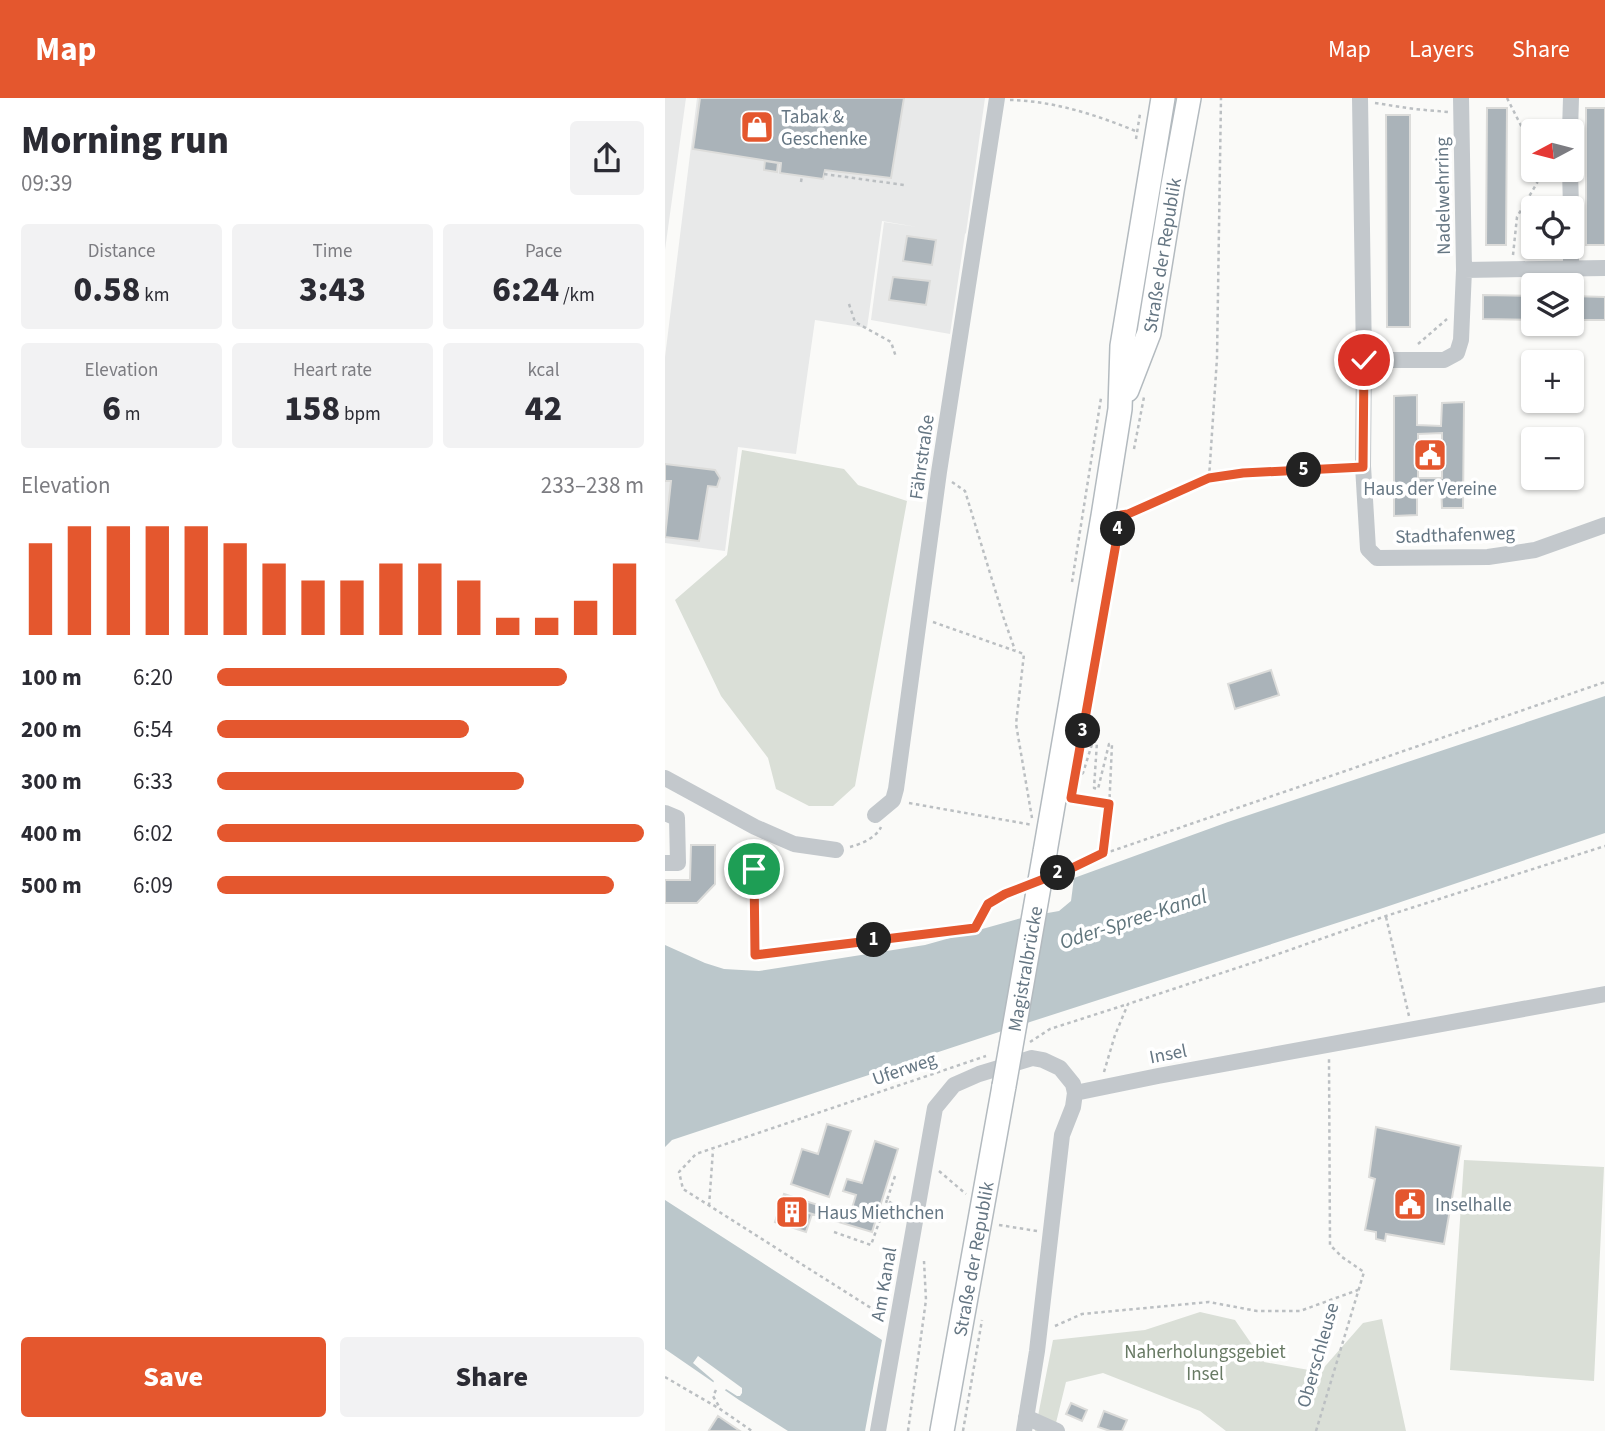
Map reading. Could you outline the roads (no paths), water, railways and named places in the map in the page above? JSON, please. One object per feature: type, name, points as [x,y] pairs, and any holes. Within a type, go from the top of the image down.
[{"type":"main road","name":"Straße der Republik","points":[[1120,409],[1149,333],[1189,98]]},
{"type":"main road","name":"Straße der Republik","points":[[1045,852],[1120,409],[1122,346],[1153,102]]},
{"type":"main road","name":"Magistralbrücke","points":[[1004,1086],[1045,852]]},
{"type":"main road","name":"Straße der Republik","points":[[942,1431],[1004,1086]]},
{"type":"street","points":[[1570,119],[1571,98]]},
{"type":"street","name":"Fährstraße","points":[[876,815],[893,800],[898,776],[939,472],[997,99]]},
{"type":"street","name":"Stadthafenweg","points":[[1359,99],[1364,360],[1363,467],[1368,549],[1377,558],[1488,557],[1535,551],[1605,525]]},
{"type":"street","name":"Nadelwehrring","points":[[1462,105],[1464,270],[1605,268]]},
{"type":"street","points":[[1571,259],[1571,268]]},
{"type":"street","points":[[1364,360],[1444,360],[1457,353],[1461,340],[1464,270]]},
{"type":"street","points":[[665,778],[755,827],[794,844],[836,850]]},
{"type":"street","points":[[665,813],[677,818],[678,863],[665,863]]},
{"type":"street","name":"Insel","points":[[1075,1093],[1605,995]]},
{"type":"street","name":"Am Kanal","points":[[878,1431],[935,1108],[954,1085],[979,1074],[1032,1058],[1060,1068],[1073,1084],[1075,1093]]},
{"type":"street","points":[[1057,1431],[1025,1424],[1039,1333],[1062,1135],[1073,1107],[1075,1093]]},
{"type":"lane","points":[[1243,473],[1363,467]]},
{"type":"water","name":"Oder-Spree-Kanal","points":[[1605,696],[1605,833],[672,1140],[665,1147],[665,945],[724,969],[759,971],[925,945],[1025,917],[1059,911],[1071,901],[1074,878],[1228,822]]},
{"type":"water","points":[[665,1200],[882,1340],[865,1431],[788,1431],[665,1349]]},
{"type":"place","name":"Tabak & Geschenke","points":[[757,127]]},
{"type":"place","name":"Haus der Vereine","points":[[1430,455]]},
{"type":"place","name":"Inselhalle","points":[[1410,1204]]},
{"type":"place","name":"Haus Miethchen","points":[[792,1212]]},
{"type":"park label","name":"Naherholungsgebiet Insel","points":[[1205,1362]]}]
